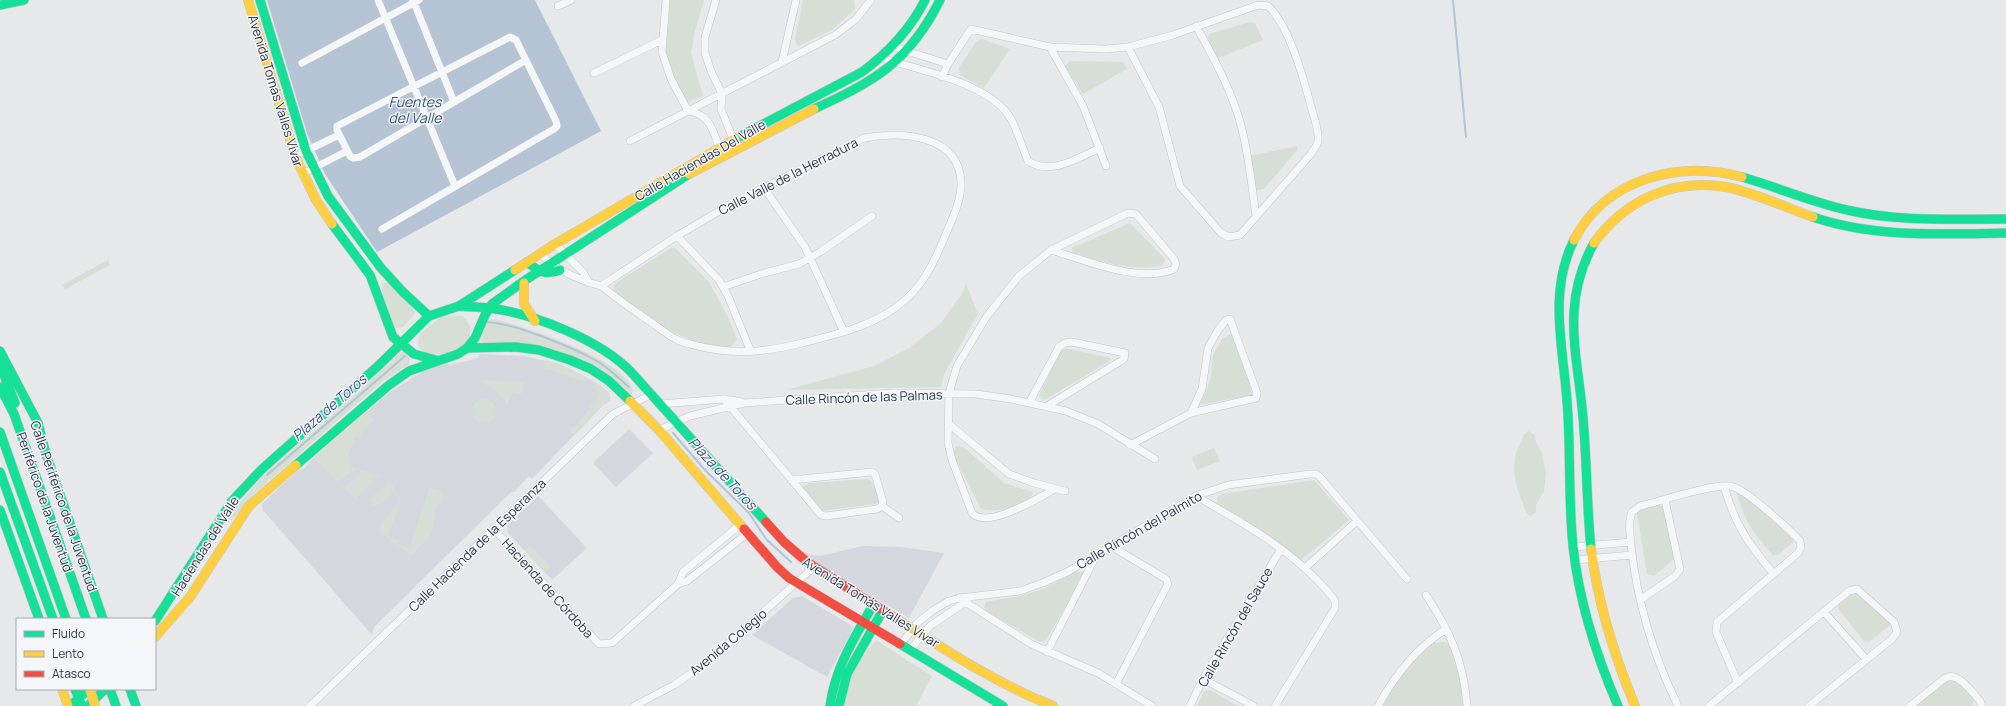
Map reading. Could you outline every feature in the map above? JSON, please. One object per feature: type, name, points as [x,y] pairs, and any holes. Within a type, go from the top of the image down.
[{"type":"main road","points":[[0,5],[24,0]]},
{"type":"main road","name":"Avenida Tomás Valles Vivar","points":[[248,0],[295,156],[302,174],[316,200],[340,236],[370,275],[389,330],[402,345],[422,357],[437,360]]},
{"type":"main road","name":"Avenida Tomás Valles Vivar","points":[[260,0],[306,151],[313,168],[341,216],[381,268],[403,292],[429,316]]},
{"type":"main road","name":"Calle Haciendas Del Valle","points":[[459,306],[554,244],[719,147],[862,72],[894,47],[912,26],[926,0]]},
{"type":"main road","name":"Calle Haciendas Del Valle","points":[[488,308],[551,265],[569,258],[659,193],[736,149],[866,84],[896,63],[907,51],[920,36],[940,0]]},
{"type":"main road","points":[[1618,706],[1593,639],[1575,560],[1573,547],[1568,414],[1559,335],[1557,301],[1562,268],[1576,236],[1587,220],[1600,207],[1637,183],[1670,171],[1709,170],[1738,174],[1820,202],[1870,215],[1916,219],[2006,219]]},
{"type":"main road","points":[[1635,706],[1611,644],[1597,593],[1590,546],[1583,415],[1573,306],[1577,278],[1583,262],[1598,235],[1624,210],[1642,199],[1674,188],[1690,185],[1715,185],[1738,190],[1832,223],[1868,230],[1924,234],[2006,233]]},
{"type":"main road","points":[[527,262],[540,272],[550,274],[560,270]]},
{"type":"main road","points":[[370,275],[381,268]]},
{"type":"main road","points":[[524,283],[522,298],[524,306],[535,321]]},
{"type":"main road","name":"Avenida Tomás Valles Vivar","points":[[459,306],[488,308],[535,321],[577,337],[602,350],[622,364],[652,394],[784,542],[814,567],[921,635],[1017,691],[1053,706]]},
{"type":"main road","name":"Haciendas del Valle","points":[[156,620],[168,604],[211,532],[240,491],[286,447],[367,378],[402,345],[429,316],[459,306]]},
{"type":"main road","points":[[467,348],[476,338],[482,319],[488,308]]},
{"type":"main road","name":"Avenida Tomás Valles Vivar","points":[[452,356],[467,348],[516,347],[553,354],[596,372],[633,403],[659,430],[777,567],[789,578],[1003,706]]},
{"type":"main road","name":"Calle Periférico de la Juventud","points":[[0,351],[38,423],[46,454],[103,618]]},
{"type":"main road","name":"Haciendas del Valle","points":[[156,636],[190,597],[249,506],[389,385],[409,372],[437,360],[452,356]]},
{"type":"main road","points":[[0,366],[14,398],[14,414]]},
{"type":"main road","name":"Periférico de la Juventud","points":[[0,387],[14,414],[86,618]]},
{"type":"main road","points":[[1568,414],[1583,415]]},
{"type":"main road","name":"Periférico de la Juventud","points":[[0,432],[66,618]]},
{"type":"main road","points":[[0,472],[52,618]]},
{"type":"main road","points":[[0,510],[39,618]]},
{"type":"main road","points":[[830,706],[831,689],[837,671],[873,605]]},
{"type":"main road","points":[[839,706],[843,685],[847,674],[882,610]]},
{"type":"main road","points":[[62,690],[69,706],[80,702],[88,690]]},
{"type":"main road","points":[[75,690],[80,702]]},
{"type":"main road","points":[[89,690],[95,706]]},
{"type":"main road","points":[[88,706],[104,690]]},
{"type":"main road","points":[[110,690],[116,706]]},
{"type":"main road","points":[[130,690],[136,706]]},
{"type":"street","points":[[378,0],[456,186]]},
{"type":"street","points":[[558,6],[571,0]]},
{"type":"street","points":[[666,0],[662,40],[664,63],[688,111]]},
{"type":"street","points":[[716,0],[707,28],[704,45],[710,71],[722,94],[721,109],[736,149]]},
{"type":"street","points":[[782,62],[796,0]]},
{"type":"street","points":[[630,141],[840,31],[856,19],[871,0]]},
{"type":"street","points":[[302,63],[415,1],[454,102]]},
{"type":"street","points":[[942,77],[948,64],[971,29],[1050,47],[1105,50],[1128,47],[1173,35],[1258,5],[1268,6],[1277,17],[1302,73],[1317,128],[1318,142],[1311,154],[1240,235],[1229,237],[1221,233],[1180,186],[1159,107],[1128,47]]},
{"type":"street","points":[[1196,26],[1222,77],[1242,128],[1250,170],[1256,216]]},
{"type":"street","points":[[382,229],[554,130],[557,126],[556,121],[526,60],[516,40],[507,37],[414,87],[340,123],[336,130],[347,151],[353,158],[360,157],[526,60]]},
{"type":"street","points":[[594,73],[662,40]]},
{"type":"street","points":[[894,47],[948,64]]},
{"type":"street","points":[[1050,47],[1083,106],[1106,166]]},
{"type":"street","points":[[881,58],[942,77],[990,96],[1011,118],[1028,161],[1035,165],[1051,168],[1100,148]]},
{"type":"street","points":[[688,111],[699,112],[704,116],[711,125],[723,156]]},
{"type":"street","points":[[295,156],[339,135]]},
{"type":"street","name":"Calle Valle de la Herradura","points":[[540,253],[551,265],[560,270],[589,283],[602,286],[677,340],[715,350],[752,352],[785,348],[844,332],[884,316],[912,294],[927,275],[960,196],[961,184],[957,164],[946,151],[933,142],[910,135],[873,136],[855,141],[732,204],[677,236],[602,286]]},
{"type":"street","points":[[302,174],[347,151]]},
{"type":"street","points":[[764,188],[810,258],[844,332]]},
{"type":"street","points":[[1052,250],[1128,272],[1156,273],[1174,269],[1176,264],[1165,248],[1136,214],[1132,212],[1052,250],[1019,276],[987,316],[957,366],[949,393],[948,442],[952,460],[972,513],[976,517],[1008,513],[1055,489]]},
{"type":"street","points":[[723,287],[761,274],[799,264],[872,216]]},
{"type":"street","points":[[677,236],[710,269],[723,287],[752,352]]},
{"type":"street","points":[[554,244],[583,272],[589,283]]},
{"type":"street","points":[[560,270],[569,258]]},
{"type":"street","points":[[1130,445],[1191,413],[1254,400],[1257,396],[1230,319],[1226,320],[1218,330],[1208,348],[1202,389],[1191,413]]},
{"type":"street","points":[[1029,402],[1059,347],[1065,343],[1072,342],[1125,353],[1124,359],[1047,406]]},
{"type":"street","name":"Calle Rincón de las Palmas","points":[[659,430],[677,421],[698,414],[744,402],[894,393],[949,393],[994,396],[1029,402],[1066,411],[1086,419],[1155,459]]},
{"type":"street","name":"Calle Hacienda de la Esperanza","points":[[310,706],[613,414],[652,394]]},
{"type":"street","points":[[661,404],[724,400],[744,402]]},
{"type":"street","points":[[724,400],[819,514],[824,516],[877,509],[882,506]]},
{"type":"street","points":[[696,402],[698,414]]},
{"type":"street","points":[[948,424],[1009,474],[1065,491]]},
{"type":"street","points":[[791,480],[872,472],[875,474],[883,502],[882,506]]},
{"type":"street","name":"Calle Rincón del Palmito","points":[[900,644],[912,629],[932,611],[949,601],[1006,594],[1031,587],[1057,577],[1196,496],[1228,485],[1316,474],[1407,579]]},
{"type":"street","points":[[1724,486],[1737,524],[1744,537],[1773,573]]},
{"type":"street","points":[[1678,706],[1663,674],[1645,624],[1640,600],[1632,555],[1630,522],[1632,512],[1640,506],[1724,486],[1736,487],[1744,492],[1800,541],[1801,548],[1798,554],[1773,573],[1719,619],[1716,624],[1716,632],[1738,683]]},
{"type":"street","points":[[1196,496],[1261,535],[1281,549],[1306,568],[1334,598],[1336,606],[1275,706]]},
{"type":"street","points":[[1640,600],[1675,576],[1680,569],[1665,500]]},
{"type":"street","points":[[882,506],[898,518]]},
{"type":"street","points":[[1306,568],[1357,521]]},
{"type":"street","name":"Hacienda de Córdoba","points":[[494,528],[599,644],[605,645],[612,643],[678,584],[684,572],[741,524]]},
{"type":"street","name":"Hacienda de Córdoba","points":[[678,584],[687,581],[748,533]]},
{"type":"street","points":[[1573,547],[1631,542]]},
{"type":"street","points":[[1111,546],[1166,579],[1168,584],[1116,684]]},
{"type":"street","name":"Calle Rincón del Sauce","points":[[1190,706],[1204,679],[1281,549]]},
{"type":"street","points":[[1047,652],[1097,554]]},
{"type":"street","points":[[1575,560],[1632,555]]},
{"type":"street","name":"Avenida Colegio","points":[[634,706],[674,685],[696,671],[814,567]]},
{"type":"street","points":[[1709,706],[1852,589],[1857,589],[1894,622],[1897,628],[1895,636],[1809,706]]},
{"type":"street","points":[[1426,595],[1446,629],[1461,663],[1467,706]]},
{"type":"street","points":[[965,600],[1012,633],[1047,652],[1082,666],[1116,684],[1152,706]]},
{"type":"street","name":"Calle Rincón del Palmito","points":[[910,650],[921,635],[938,619],[965,600]]},
{"type":"street","points":[[932,611],[938,619]]},
{"type":"street","points":[[1824,612],[1866,659]]},
{"type":"street","points":[[1378,706],[1393,680],[1408,661],[1427,642],[1446,629]]},
{"type":"street","points":[[1910,706],[1945,678],[1952,675],[1957,677],[1980,701],[1982,706]]},
{"type":"street","points":[[1204,679],[1254,706]]},
{"type":"street","points":[[1717,699],[1723,706]]},
{"type":"shaded area","points":[[668,0],[704,0],[695,31],[691,53],[703,96],[684,103],[666,66],[663,42]]},
{"type":"shaded area","points":[[803,0],[854,0],[855,9],[832,30],[798,46],[795,40]]},
{"type":"shaded area","points":[[1250,22],[1255,23],[1263,40],[1216,59],[1208,39],[1209,34]]},
{"type":"shaded area","points":[[981,39],[1010,49],[984,88],[960,75],[959,68],[976,42]]},
{"type":"shaded area","points":[[1070,61],[1123,62],[1127,69],[1083,94],[1065,66]]},
{"type":"shaded area","points":[[1297,146],[1298,149],[1264,189],[1257,190],[1253,186],[1249,156]]},
{"type":"shaded area","points":[[1130,223],[1165,259],[1163,265],[1140,268],[1129,267],[1073,253],[1072,248]]},
{"type":"shaded area","points":[[671,248],[675,248],[709,282],[728,317],[737,340],[728,349],[696,342],[667,329],[639,311],[613,291],[617,282]]},
{"type":"shaded area","points":[[108,260],[110,265],[65,289],[62,285]]},
{"type":"shaded area","points":[[386,282],[390,283],[413,308],[415,313],[403,327],[395,328],[390,324],[382,287],[382,284]]},
{"type":"shaded area","points":[[966,284],[978,314],[944,374],[941,387],[786,390],[874,366],[909,348],[941,323],[962,294]]},
{"type":"shaded area","points":[[463,316],[470,327],[469,337],[463,345],[452,351],[441,354],[430,354],[421,350],[418,342],[420,333],[441,317]]},
{"type":"shaded area","points":[[494,319],[549,336],[593,356],[612,367],[626,378],[633,390],[632,394],[628,395],[570,358],[483,343],[480,338],[487,321]]},
{"type":"shaded area","points":[[1236,331],[1252,395],[1199,405],[1206,392],[1211,377],[1213,355],[1222,339]]},
{"type":"shaded area","points":[[1066,348],[1110,358],[1110,361],[1046,399],[1042,399],[1039,396],[1059,352]]},
{"type":"shaded area","points":[[400,352],[405,352],[410,360],[408,365],[383,381],[255,493],[232,520],[229,520],[227,517],[268,471],[360,391]]},
{"type":"shaded area","points":[[479,354],[524,356],[559,364],[597,383],[610,394],[610,401],[603,405],[532,479],[529,476],[514,492],[511,492],[374,627],[372,635],[262,509],[262,504],[297,471],[305,468],[314,457],[390,392],[424,371],[446,361],[449,365],[478,358]]},
{"type":"shaded area","points":[[546,360],[559,364],[585,376],[586,380],[582,381],[547,369],[543,370]]},
{"type":"shaded area","points":[[482,380],[524,382],[521,394],[513,392],[507,405],[498,393],[485,384]]},
{"type":"shaded area","points":[[597,383],[610,394],[610,401],[603,405],[576,434],[570,433],[569,428],[576,426],[598,397],[599,394],[593,387]]},
{"type":"shaded area","points":[[484,399],[493,402],[496,411],[493,420],[484,423],[475,420],[472,411],[475,402]]},
{"type":"shaded area","points":[[366,413],[374,420],[361,437],[355,437],[348,456],[352,457],[349,466],[355,468],[336,481],[314,459],[314,457]]},
{"type":"shaded area","points":[[629,429],[653,453],[616,487],[593,463]]},
{"type":"shaded area","points":[[1528,431],[1535,435],[1536,442],[1542,453],[1546,473],[1544,491],[1536,505],[1536,513],[1531,516],[1525,510],[1517,487],[1514,472],[1517,451],[1524,435]]},
{"type":"shaded area","points":[[956,446],[965,448],[1004,483],[1033,492],[1032,496],[1022,503],[1001,510],[981,509],[953,454]]},
{"type":"shaded area","points":[[1214,448],[1220,461],[1197,470],[1192,457]]},
{"type":"shaded area","points":[[361,470],[379,475],[355,499],[344,488],[358,476]]},
{"type":"shaded area","points":[[868,479],[873,483],[877,492],[879,502],[875,504],[822,511],[803,491],[803,487],[809,483]]},
{"type":"shaded area","points":[[1314,480],[1349,520],[1300,561],[1218,506],[1217,497],[1222,494]]},
{"type":"shaded area","points":[[387,483],[392,483],[395,488],[394,491],[383,502],[373,506],[370,499]]},
{"type":"shaded area","points":[[430,487],[439,490],[445,496],[436,508],[433,528],[427,540],[411,556],[380,532],[380,524],[401,500],[388,538],[397,540],[397,544],[409,548]]},
{"type":"shaded area","points":[[1740,492],[1793,537],[1793,542],[1778,555],[1773,555],[1750,527],[1737,493]]},
{"type":"shaded area","points":[[538,496],[587,548],[552,580],[508,533],[507,525]]},
{"type":"shaded area","points":[[1658,504],[1663,507],[1675,556],[1672,561],[1654,576],[1647,574],[1637,513],[1641,508]]},
{"type":"shaded area","points":[[530,545],[551,567],[545,572],[525,550]]},
{"type":"shaded area","points":[[863,546],[901,547],[944,553],[909,618],[806,557],[802,551],[811,555],[820,556]]},
{"type":"shaded area","points":[[1077,571],[1083,573],[1083,577],[1046,640],[1040,642],[986,611],[984,607],[986,602],[1020,596],[1043,589]]},
{"type":"shaded area","points":[[1858,592],[1891,621],[1890,625],[1869,642],[1864,641],[1839,610],[1838,604],[1853,593]]},
{"type":"shaded area","points":[[802,596],[849,624],[853,629],[827,677],[752,635],[793,598]]},
{"type":"shaded area","points":[[876,640],[932,676],[916,706],[845,706],[851,677],[854,670]]},
{"type":"shaded area","points":[[1443,642],[1450,644],[1455,653],[1466,706],[1379,706],[1389,686],[1424,651],[1433,643]]},
{"type":"shaded area","points":[[1947,679],[1955,679],[1975,699],[1972,706],[1913,706]]},
{"type":"shaded area","points":[[1210,690],[1238,706],[1197,706],[1204,691]]},
{"type":"water","name":"Fuentes del Valle","points":[[267,0],[535,0],[601,131],[377,252],[325,174],[307,133]]},
{"type":"waterway","points":[[1453,0],[1466,137]]},
{"type":"waterway","name":"Plaza de Toros","points":[[487,322],[498,323],[527,331],[572,349],[599,363],[629,387]]},
{"type":"waterway","name":"Plaza de Toros","points":[[267,475],[405,356]]},
{"type":"waterway","name":"Plaza de Toros","points":[[673,433],[704,469],[749,513],[766,539],[791,562]]},
{"type":"traffic: fast","points":[[0,5],[24,0]]},
{"type":"traffic: fast","points":[[260,0],[306,151],[328,196],[381,268],[403,292],[429,316]]},
{"type":"traffic: fast","points":[[735,139],[862,72],[881,57],[906,31],[925,0]]},
{"type":"traffic: fast","points":[[814,109],[855,89],[888,67],[903,54],[916,39],[940,0]]},
{"type":"traffic: fast","points":[[467,348],[475,338],[485,315],[492,304],[524,281],[689,174]]},
{"type":"traffic: fast","points":[[1742,177],[1820,203],[1867,214],[1926,219],[2006,219]]},
{"type":"traffic: fast","points":[[1813,217],[1836,224],[1884,232],[1933,234],[2006,233]]},
{"type":"traffic: fast","points":[[332,224],[370,275],[393,337],[414,354],[436,360]]},
{"type":"traffic: fast","points":[[1574,240],[1566,260],[1561,279],[1559,299],[1559,319],[1568,419],[1573,546],[1579,587],[1584,608],[1596,648],[1618,706]]},
{"type":"traffic: fast","points":[[1591,549],[1584,430],[1574,335],[1574,313],[1577,290],[1583,267],[1594,243]]},
{"type":"traffic: fast","points":[[527,262],[542,272],[550,273],[560,270]]},
{"type":"traffic: fast","points":[[156,619],[232,501],[262,469],[378,366],[429,316],[459,306],[515,270]]},
{"type":"traffic: fast","points":[[459,306],[490,308],[526,316],[566,330],[603,350],[619,361],[632,373],[766,522]]},
{"type":"traffic: fast","points":[[296,465],[389,385],[409,371],[458,354],[467,348],[516,347],[539,350],[570,360],[591,369],[609,381],[630,401]]},
{"type":"traffic: fast","points":[[0,351],[38,423],[46,454],[103,618]]},
{"type":"traffic: fast","points":[[0,365],[15,403]]},
{"type":"traffic: fast","points":[[0,387],[14,414],[86,618]]},
{"type":"traffic: fast","points":[[0,432],[66,618]]},
{"type":"traffic: fast","points":[[0,472],[53,618]]},
{"type":"traffic: fast","points":[[0,510],[39,618]]},
{"type":"traffic: fast","points":[[830,706],[836,679],[846,654],[873,605]]},
{"type":"traffic: fast","points":[[839,706],[847,674],[883,610]]},
{"type":"traffic: fast","points":[[900,644],[1003,706]]},
{"type":"traffic: fast","points":[[75,690],[82,706]]},
{"type":"traffic: fast","points":[[70,706],[88,690]]},
{"type":"traffic: fast","points":[[88,706],[104,690]]},
{"type":"traffic: fast","points":[[110,690],[116,706]]},
{"type":"traffic: fast","points":[[130,690],[136,706]]},
{"type":"traffic: slow","points":[[248,0],[295,156],[316,200],[332,224]]},
{"type":"traffic: slow","points":[[689,174],[814,109]]},
{"type":"traffic: slow","points":[[515,270],[555,244],[735,139]]},
{"type":"traffic: slow","points":[[1574,240],[1588,219],[1605,202],[1624,189],[1646,179],[1670,173],[1694,171],[1718,172],[1742,177]]},
{"type":"traffic: slow","points":[[1594,243],[1606,228],[1635,204],[1669,189],[1687,186],[1706,185],[1726,187],[1759,196],[1813,217]]},
{"type":"traffic: slow","points":[[524,283],[524,304],[535,321]]},
{"type":"traffic: slow","points":[[630,401],[659,430],[744,529]]},
{"type":"traffic: slow","points":[[156,636],[190,597],[249,506],[296,465]]},
{"type":"traffic: slow","points":[[1591,549],[1602,609],[1620,668],[1635,706]]},
{"type":"traffic: slow","points":[[892,616],[950,653],[990,676],[1053,706]]},
{"type":"traffic: slow","points":[[62,690],[68,706]]},
{"type":"traffic: slow","points":[[90,690],[95,706]]},
{"type":"traffic: jam","points":[[766,522],[784,542],[807,562],[892,616]]},
{"type":"traffic: jam","points":[[744,529],[777,567],[789,578],[900,644]]}]
